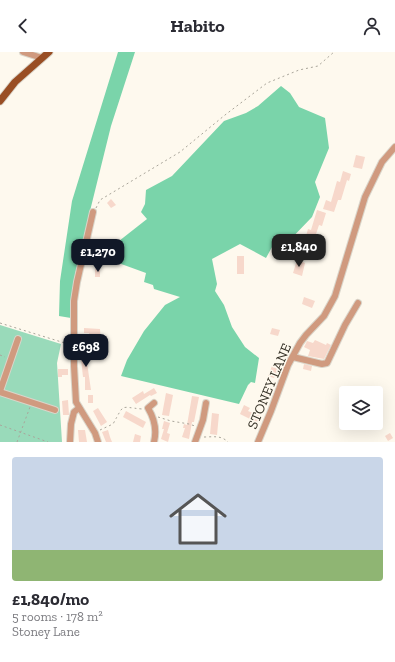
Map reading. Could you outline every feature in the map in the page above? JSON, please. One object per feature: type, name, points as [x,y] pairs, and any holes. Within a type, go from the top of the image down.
[{"type":"main road","points":[[0,101],[15,82],[49,52]]},
{"type":"street","points":[[23,52],[42,58]]},
{"type":"street","name":"STONEY LANE","points":[[258,442],[293,357],[306,335],[324,316],[335,296],[365,197],[382,162],[395,147]]},
{"type":"street","points":[[93,212],[74,301],[73,346],[76,402],[95,433],[98,442]]},
{"type":"street","points":[[293,357],[322,364],[327,363],[345,325],[358,303]]},
{"type":"street","points":[[18,338],[0,391],[55,410]]},
{"type":"street","points":[[154,403],[148,408],[152,415],[155,429],[154,442]]},
{"type":"street","points":[[196,439],[206,403]]},
{"type":"street","points":[[70,442],[72,418],[74,412],[79,408]]},
{"type":"path","points":[[93,212],[100,200],[180,152],[267,83],[299,70],[318,66],[334,52]]},
{"type":"path","points":[[0,323],[73,346]]},
{"type":"path","points":[[17,442],[31,402]]},
{"type":"path","points":[[95,433],[113,424],[122,408],[148,408]]},
{"type":"path","points":[[152,415],[188,424],[200,429]]},
{"type":"path","points":[[0,425],[48,442]]},
{"type":"path","points":[[196,439],[219,437],[224,438],[228,442]]},
{"type":"green space","points":[[118,52],[135,52],[111,126],[90,211],[75,275],[71,318],[59,316],[60,281],[72,201]]},
{"type":"green space","points":[[281,86],[290,93],[299,107],[325,118],[329,148],[315,182],[320,197],[312,217],[286,244],[277,238],[266,258],[240,244],[212,259],[217,284],[215,291],[224,305],[232,327],[245,347],[259,358],[255,383],[251,382],[248,385],[239,404],[121,376],[127,360],[144,331],[165,305],[180,297],[154,289],[153,285],[144,282],[146,273],[113,261],[108,253],[119,241],[147,219],[141,212],[145,204],[146,190],[172,176],[224,121],[246,113],[258,106]]},
{"type":"green space","points":[[0,325],[61,344],[57,363],[62,442],[0,442]]},
{"type":"building","points":[[356,155],[365,157],[362,169],[353,167]]},
{"type":"building","points":[[343,171],[351,174],[349,181],[347,180],[341,200],[338,200],[334,212],[323,209],[326,200],[331,202],[337,181],[340,182]]},
{"type":"building","points":[[111,199],[116,205],[111,208],[107,203]]},
{"type":"building","points":[[317,210],[326,213],[322,226],[319,225],[314,240],[311,239],[309,244],[304,243],[308,229],[311,230]]},
{"type":"building","points":[[237,256],[244,256],[244,274],[237,274]]},
{"type":"building","points":[[297,260],[305,263],[302,276],[293,273]]},
{"type":"building","points":[[95,269],[100,269],[100,277],[95,277]]},
{"type":"building","points":[[304,297],[315,301],[312,308],[302,304]]},
{"type":"building","points":[[84,328],[100,329],[101,344],[89,344],[89,333],[84,333]]},
{"type":"building","points":[[272,328],[280,330],[278,336],[270,334]]},
{"type":"building","points":[[315,340],[326,345],[327,343],[331,345],[324,359],[308,356],[310,350],[304,347],[307,341],[313,343]]},
{"type":"building","points":[[83,346],[89,346],[89,356],[86,356],[91,390],[85,390],[85,377],[83,377],[81,359],[83,359]]},
{"type":"building","points":[[304,364],[312,366],[311,371],[303,369]]},
{"type":"building","points":[[272,366],[278,369],[274,378],[268,376]]},
{"type":"building","points":[[58,369],[68,369],[68,375],[58,377]]},
{"type":"building","points":[[154,388],[157,393],[151,396],[150,395],[136,404],[132,398],[143,391],[144,394]]},
{"type":"building","points":[[264,390],[270,393],[266,402],[261,399]]},
{"type":"building","points":[[166,393],[173,395],[169,416],[162,415]]},
{"type":"building","points":[[88,395],[93,395],[93,403],[88,403]]},
{"type":"building","points":[[192,396],[199,397],[189,439],[182,437],[185,428],[183,428],[184,424],[187,425]]},
{"type":"building","points":[[68,400],[69,415],[63,415],[62,401]]},
{"type":"building","points":[[244,405],[250,408],[248,411],[260,416],[256,425],[251,423],[252,420],[240,414]]},
{"type":"building","points":[[98,408],[107,422],[101,426],[93,411]]},
{"type":"building","points":[[126,411],[146,422],[143,428],[123,417]]},
{"type":"building","points":[[212,413],[219,414],[217,435],[210,434]]},
{"type":"building","points":[[164,421],[170,423],[167,433],[170,434],[168,442],[161,439],[164,429],[162,429]]},
{"type":"building","points":[[78,430],[85,430],[87,442],[79,442]]},
{"type":"building","points":[[108,430],[112,442],[106,442],[102,432]]},
{"type":"building","points":[[390,433],[393,438],[388,441],[385,436]]},
{"type":"building","points":[[135,434],[141,436],[140,442],[133,442]]}]
